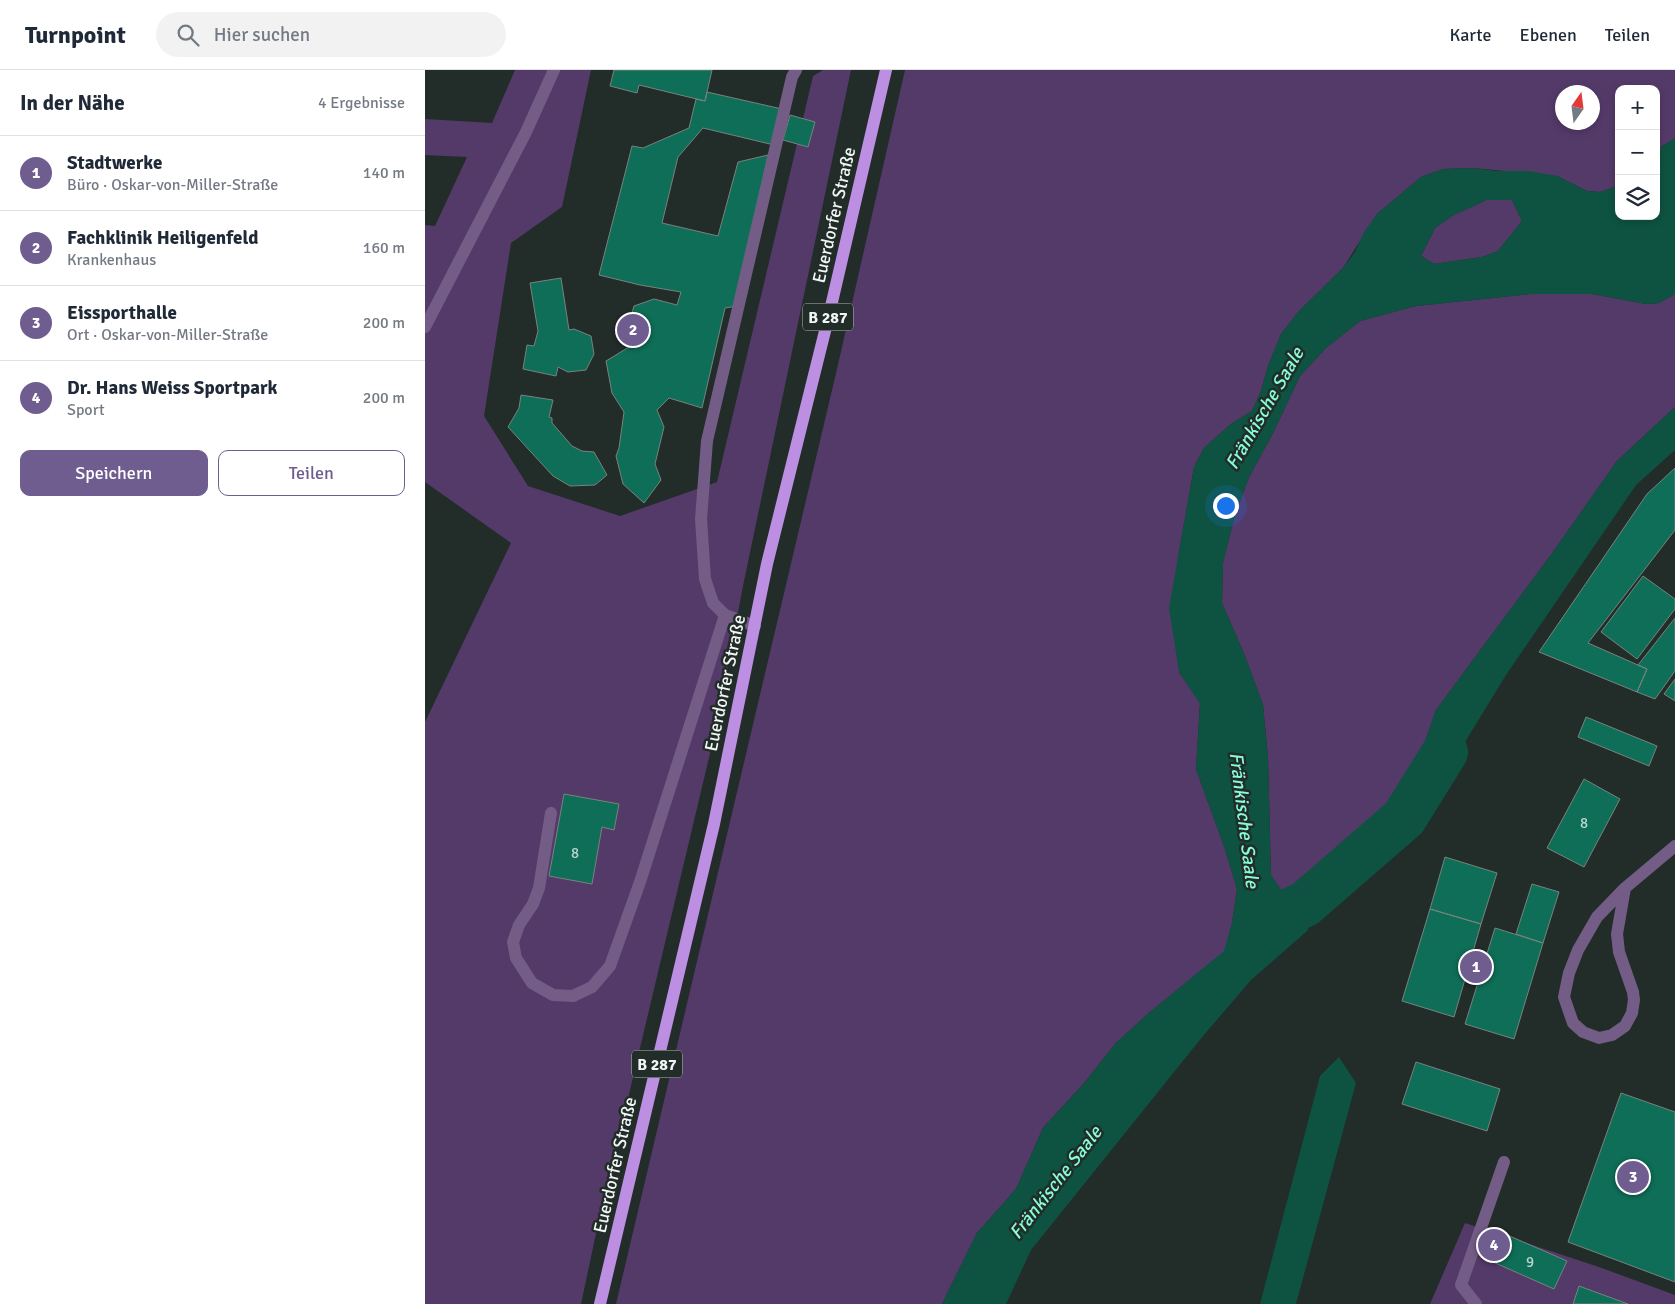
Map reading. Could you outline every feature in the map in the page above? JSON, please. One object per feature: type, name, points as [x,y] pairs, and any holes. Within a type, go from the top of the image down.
[{"type":"main road","name":"Euerdorfer Straße","points":[[600,1304],[714,824],[767,564],[829,315],[886,70]]},
{"type":"street","points":[[425,327],[527,132],[554,70]]},
{"type":"street","points":[[755,626],[725,615],[713,603],[705,579],[701,519],[707,441],[792,78],[796,70]]},
{"type":"street","points":[[551,813],[539,888],[533,904],[519,925],[513,942],[516,958],[532,983],[553,995],[573,996],[592,987],[610,966],[640,882],[725,615]]},
{"type":"street","points":[[1625,888],[1617,934],[1619,952],[1633,992],[1632,1013],[1625,1026],[1612,1035],[1599,1038],[1583,1032],[1573,1023],[1564,997],[1569,973],[1586,934],[1597,916],[1625,888],[1675,846]]},
{"type":"street","points":[[1476,1304],[1461,1285],[1504,1162]]},
{"type":"shaded area","points":[[515,70],[591,70],[562,207],[511,243],[484,416],[528,486],[620,516],[717,482],[813,76],[823,70],[851,70],[743,586],[717,724],[597,1229],[581,1304],[425,1304],[425,722],[511,543],[425,482],[425,225],[435,226],[467,157],[425,155],[425,119],[492,123]]},
{"type":"shaded area","points":[[905,70],[1675,70],[1675,138],[1660,147],[1660,85],[1615,85],[1615,187],[1600,192],[1587,191],[1557,176],[1473,168],[1443,169],[1421,177],[1377,214],[1343,268],[1299,311],[1281,334],[1252,411],[1231,424],[1204,448],[1194,467],[1178,558],[1179,672],[1200,703],[1196,769],[1225,849],[1237,889],[1232,923],[1225,951],[1150,1012],[1116,1043],[1085,1082],[1043,1128],[1016,1189],[977,1233],[942,1304],[616,1304],[837,369]]},
{"type":"shaded area","points":[[1486,200],[1512,200],[1522,221],[1498,251],[1482,257],[1434,264],[1421,256],[1435,228],[1452,216]]},
{"type":"shaded area","points":[[1530,294],[1592,294],[1646,304],[1659,303],[1675,294],[1675,407],[1617,461],[1553,552],[1436,710],[1404,802],[1287,899],[1271,875],[1268,758],[1263,705],[1245,656],[1222,603],[1223,562],[1235,515],[1249,477],[1272,435],[1300,376],[1326,348],[1360,321],[1416,306]]},
{"type":"shaded area","points":[[1465,1223],[1599,1267],[1675,1295],[1675,1304],[1430,1304]]},
{"type":"water","points":[[1675,138],[1675,294],[1659,303],[1646,304],[1592,294],[1530,294],[1416,306],[1360,321],[1326,348],[1300,376],[1272,435],[1249,477],[1235,515],[1223,563],[1222,603],[1245,656],[1263,705],[1268,758],[1271,875],[1287,899],[1333,880],[1307,931],[1251,980],[1203,1036],[1031,1250],[1006,1304],[942,1304],[977,1233],[1016,1189],[1043,1128],[1085,1082],[1116,1043],[1150,1012],[1224,951],[1232,923],[1237,889],[1225,849],[1196,769],[1200,704],[1179,672],[1169,608],[1194,467],[1204,448],[1231,424],[1252,411],[1281,334],[1299,311],[1343,268],[1355,252],[1364,232],[1377,214],[1421,177],[1443,169],[1473,168],[1497,171],[1529,171],[1557,176],[1587,191],[1600,192],[1615,187],[1615,220],[1660,220],[1660,147]],"holes":[[[1486,200],[1512,200],[1522,221],[1498,251],[1482,257],[1434,264],[1421,256],[1435,228],[1452,216]]]},
{"type":"water","points":[[1675,407],[1675,450],[1636,485],[1506,675],[1421,814],[1404,802],[1436,710],[1553,552],[1617,461]]},
{"type":"water","points":[[1339,1057],[1356,1083],[1296,1304],[1260,1304],[1320,1076]]},
{"type":"building","points":[[614,70],[712,70],[705,101],[639,85],[637,93],[610,86]]},
{"type":"building","points":[[707,92],[782,109],[774,145],[703,128],[678,157],[662,223],[718,236],[738,162],[768,155],[737,306],[725,308],[702,408],[669,398],[657,410],[664,427],[655,464],[661,480],[644,503],[623,484],[616,456],[619,448],[624,412],[612,393],[606,361],[629,347],[626,332],[634,306],[654,299],[677,305],[681,292],[599,275],[632,146],[643,148],[689,128],[696,99],[705,101]]},
{"type":"building","points":[[790,115],[815,122],[808,147],[783,140]]},
{"type":"building","points":[[561,278],[569,330],[574,329],[591,336],[594,354],[586,370],[568,372],[558,367],[556,376],[523,369],[527,345],[534,346],[538,331],[530,283]]},
{"type":"building","points":[[521,395],[553,400],[549,417],[552,418],[552,423],[572,446],[582,451],[594,452],[607,475],[595,485],[570,486],[553,476],[508,427],[519,408]]},
{"type":"building","points":[[1675,468],[1675,530],[1588,643],[1647,669],[1637,692],[1539,652],[1647,494]]},
{"type":"building","points":[[1643,576],[1675,599],[1675,609],[1637,659],[1601,632]]},
{"type":"building","points":[[1675,618],[1675,671],[1655,699],[1637,692],[1647,669],[1638,665]]},
{"type":"building","points":[[1675,679],[1675,701],[1664,694]]},
{"type":"building","points":[[1586,717],[1657,746],[1649,766],[1578,737]]},
{"type":"building","points":[[1584,779],[1620,799],[1584,867],[1547,848]]},
{"type":"building","points":[[564,794],[619,804],[614,830],[602,827],[592,884],[549,876]]},
{"type":"building","points":[[1445,857],[1497,873],[1481,924],[1430,909]]},
{"type":"building","points":[[1532,884],[1559,892],[1543,943],[1516,934]]},
{"type":"building","points":[[1430,909],[1481,924],[1454,1017],[1402,1001]]},
{"type":"building","points":[[1495,928],[1543,943],[1514,1039],[1465,1024]]},
{"type":"building","points":[[1416,1062],[1500,1089],[1487,1131],[1402,1104]]},
{"type":"building","points":[[1621,1093],[1675,1112],[1675,1282],[1568,1242]]},
{"type":"building","points":[[1505,1234],[1567,1261],[1554,1289],[1493,1262]]},
{"type":"building","points":[[1579,1286],[1628,1304],[1573,1304]]},
{"type":"waterway","name":"Fränkische Saale","points":[[1279,916],[1305,904],[1404,818],[1445,752]]},
{"type":"place","name":"Fachklinik Heiligenfeld","points":[[633,330]]},
{"type":"place","name":"Stadtwerke","points":[[1476,967]]},
{"type":"place","name":"Eissporthalle","points":[[1633,1177]]},
{"type":"place","name":"Dr. Hans Weiss Sportpark","points":[[1494,1245]]}]
